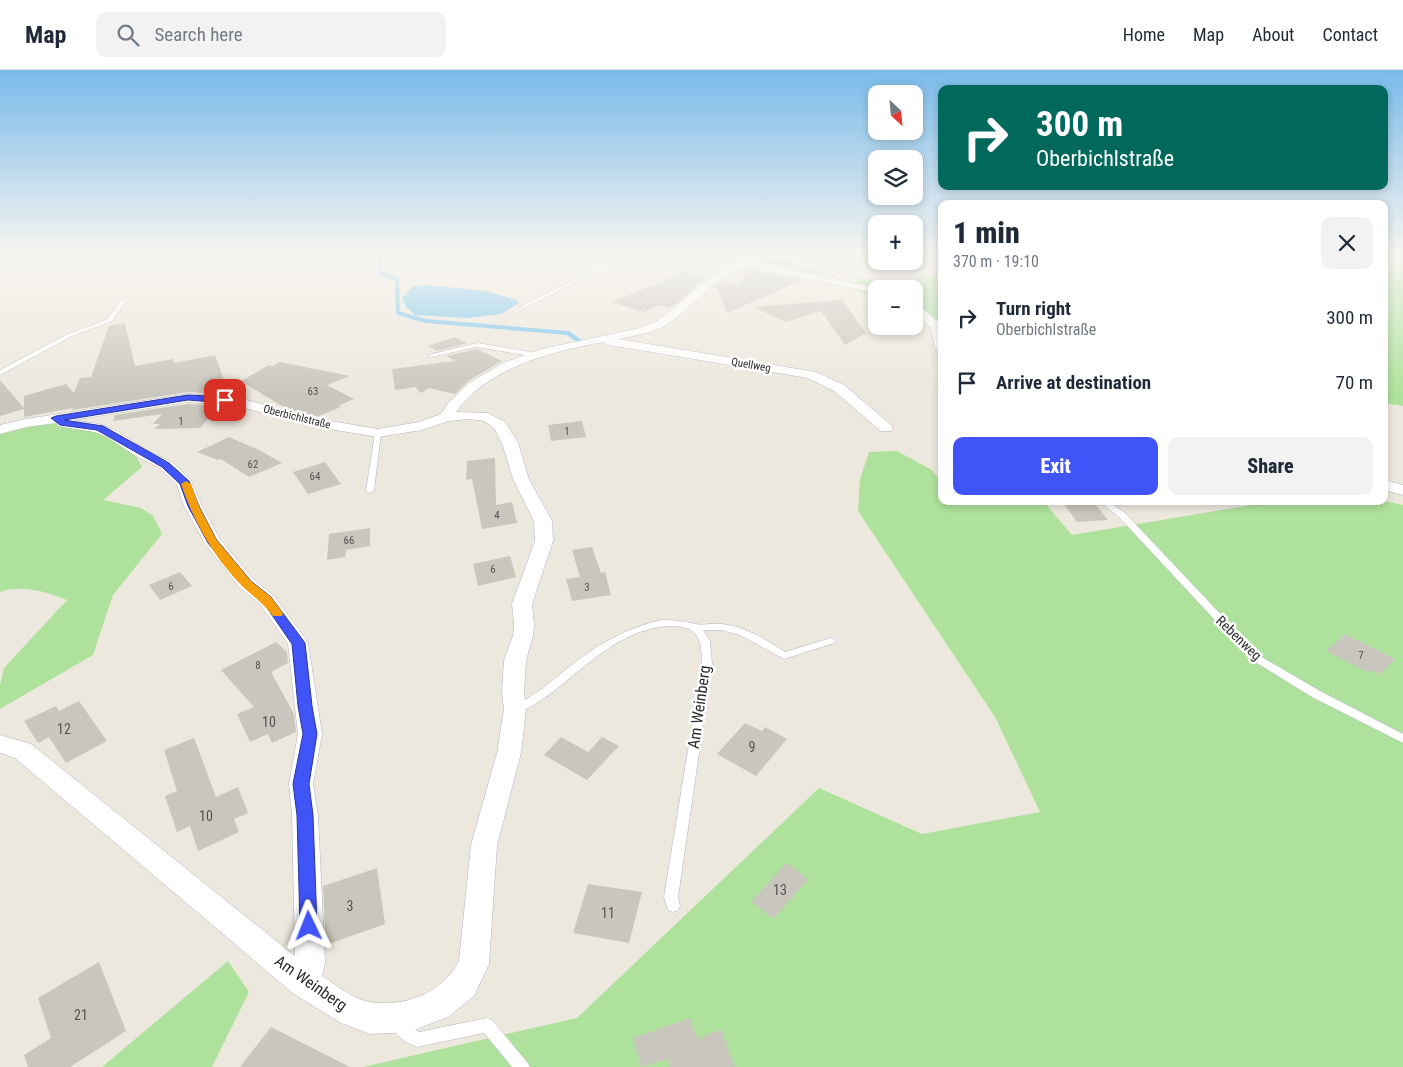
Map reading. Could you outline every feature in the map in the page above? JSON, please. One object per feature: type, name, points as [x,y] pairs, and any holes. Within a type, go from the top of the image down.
[{"type":"street","points":[[447,417],[450,410],[464,394],[483,379],[536,355],[601,338],[650,328],[668,320],[688,302]]},
{"type":"street","points":[[923,315],[937,327],[938,332]]},
{"type":"street","name":"Quellweg","points":[[601,338],[811,375],[839,388],[886,428]]},
{"type":"street","name":"Oberbichlstraße","points":[[3,429],[56,418],[168,400],[203,398],[239,402],[311,422],[378,433],[422,426],[447,417]]},
{"type":"street","name":"Am Weinberg","points":[[0,744],[23,751],[305,983],[352,1012],[370,1018],[388,1018],[409,1016],[437,1006],[463,985],[474,964],[484,845],[509,753],[515,709],[513,692],[515,660],[523,636],[524,625],[522,604],[544,541],[545,526],[520,479],[510,443],[500,425],[488,417],[468,415],[447,417]]},
{"type":"street","points":[[56,418],[63,423],[99,428],[166,465],[185,483],[193,506],[212,540],[247,584],[267,600],[298,643],[310,734],[301,784],[305,815],[310,963],[305,983]]},
{"type":"street","points":[[1388,486],[1403,490]]},
{"type":"lane","points":[[0,373],[70,335],[110,320],[122,302]]},
{"type":"lane","points":[[522,307],[534,302]]},
{"type":"lane","points":[[431,355],[477,345],[536,355]]},
{"type":"lane","points":[[370,491],[378,433]]},
{"type":"lane","name":"Rebenweg","points":[[1108,505],[1122,516],[1256,658],[1316,694],[1403,739]]},
{"type":"lane","points":[[515,709],[537,699],[608,643],[641,628],[673,623],[689,624],[697,628],[705,626],[732,628],[767,644],[784,656],[831,641]]},
{"type":"lane","name":"Am Weinberg","points":[[673,906],[671,897],[707,664],[705,641],[697,628]]},
{"type":"lane","points":[[388,1018],[417,1040],[487,1024],[522,1067]]},
{"type":"green space","points":[[923,302],[938,302],[938,329],[923,322]]},
{"type":"green space","points":[[1388,302],[1403,302],[1403,406],[1388,404]]},
{"type":"green space","points":[[59,418],[107,428],[134,453],[142,467],[103,500],[141,508],[153,516],[162,534],[113,595],[93,655],[0,709],[0,685],[4,668],[67,600],[51,594],[25,589],[0,592],[0,434]]},
{"type":"green space","points":[[897,451],[932,470],[938,478],[938,505],[1046,505],[1072,535],[1251,505],[1388,505],[1388,502],[1403,505],[1403,1067],[363,1067],[577,1018],[819,788],[922,834],[1040,812],[995,717],[858,511],[860,479],[869,452]]},
{"type":"green space","points":[[228,961],[249,992],[212,1067],[102,1067]]},
{"type":"water","points":[[404,302],[519,303],[501,314],[468,318],[415,315],[406,307]]},
{"type":"building","points":[[612,302],[679,302],[669,308],[661,305],[643,312]]},
{"type":"building","points":[[723,302],[753,302],[727,313]]},
{"type":"building","points":[[843,302],[866,333],[845,345],[821,311],[786,322],[753,307]]},
{"type":"building","points":[[125,323],[135,366],[173,359],[174,363],[215,355],[224,380],[226,380],[232,390],[228,395],[188,392],[72,410],[73,408],[24,417],[24,409],[0,416],[0,380],[24,408],[24,396],[66,384],[74,393],[80,378],[91,377],[109,326]]},
{"type":"building","points":[[455,337],[467,343],[437,351],[428,346]]},
{"type":"building","points":[[477,349],[502,361],[468,381],[455,394],[429,388],[421,393],[415,387],[395,390],[392,369],[455,361],[446,356]]},
{"type":"building","points":[[280,362],[350,376],[327,385],[354,399],[338,406],[341,407],[316,417],[287,409],[241,381],[269,365],[273,366]]},
{"type":"building","points":[[188,404],[218,406],[200,428],[154,429],[160,424],[153,424],[162,414],[113,421],[115,415]]},
{"type":"building","points":[[582,421],[586,437],[551,441],[548,425]]},
{"type":"building","points":[[229,437],[261,451],[282,463],[249,477],[221,459],[218,460],[197,452]]},
{"type":"building","points":[[495,458],[496,505],[512,502],[517,523],[482,529],[472,479],[466,480],[467,461]]},
{"type":"building","points":[[325,462],[341,484],[308,494],[293,472]]},
{"type":"building","points":[[1065,505],[1096,505],[1108,520],[1077,522]]},
{"type":"building","points":[[370,528],[370,546],[346,550],[345,557],[327,560],[329,534]]},
{"type":"building","points":[[592,547],[601,573],[605,572],[611,595],[572,601],[566,579],[580,577],[572,550]]},
{"type":"building","points":[[510,556],[516,577],[478,586],[473,564]]},
{"type":"building","points":[[180,572],[192,586],[160,600],[149,585]]},
{"type":"building","points":[[1345,634],[1395,659],[1380,675],[1371,670],[1369,673],[1326,651]]},
{"type":"building","points":[[276,642],[287,652],[288,663],[271,672],[294,714],[296,732],[272,743],[268,734],[250,742],[237,714],[254,707],[221,670]]},
{"type":"building","points":[[79,701],[107,741],[66,763],[49,737],[38,743],[24,721],[56,706],[59,711]]},
{"type":"building","points":[[745,723],[762,731],[765,727],[787,739],[756,776],[717,754]]},
{"type":"building","points":[[561,737],[588,752],[602,737],[619,746],[587,780],[544,755]]},
{"type":"building","points":[[194,738],[216,797],[238,787],[248,813],[234,819],[239,832],[198,851],[190,826],[177,832],[165,796],[177,791],[164,750]]},
{"type":"building","points":[[786,863],[808,879],[774,919],[751,902]]},
{"type":"building","points":[[377,868],[385,924],[326,945],[323,886]]},
{"type":"building","points":[[588,884],[642,892],[629,943],[573,933]]},
{"type":"building","points":[[99,962],[126,1031],[70,1067],[28,1067],[24,1055],[51,1038],[38,998]]},
{"type":"building","points":[[690,1018],[697,1039],[721,1029],[735,1067],[670,1067],[668,1059],[641,1067],[633,1038]]},
{"type":"building","points":[[271,1027],[350,1067],[240,1067]]},
{"type":"waterway","points":[[398,302],[398,313],[426,321],[568,333],[581,342]]},
{"type":"slow traffic","points":[[186,484],[193,506],[212,540],[247,584],[267,600],[277,613]]},
{"type":"route","points":[[225,400],[188,398],[168,400],[56,418],[56,420],[63,423],[99,428],[141,453],[166,465],[185,483],[191,495],[193,506],[212,540],[247,584],[267,600],[298,643],[310,734],[301,784],[305,815],[309,926]]}]
